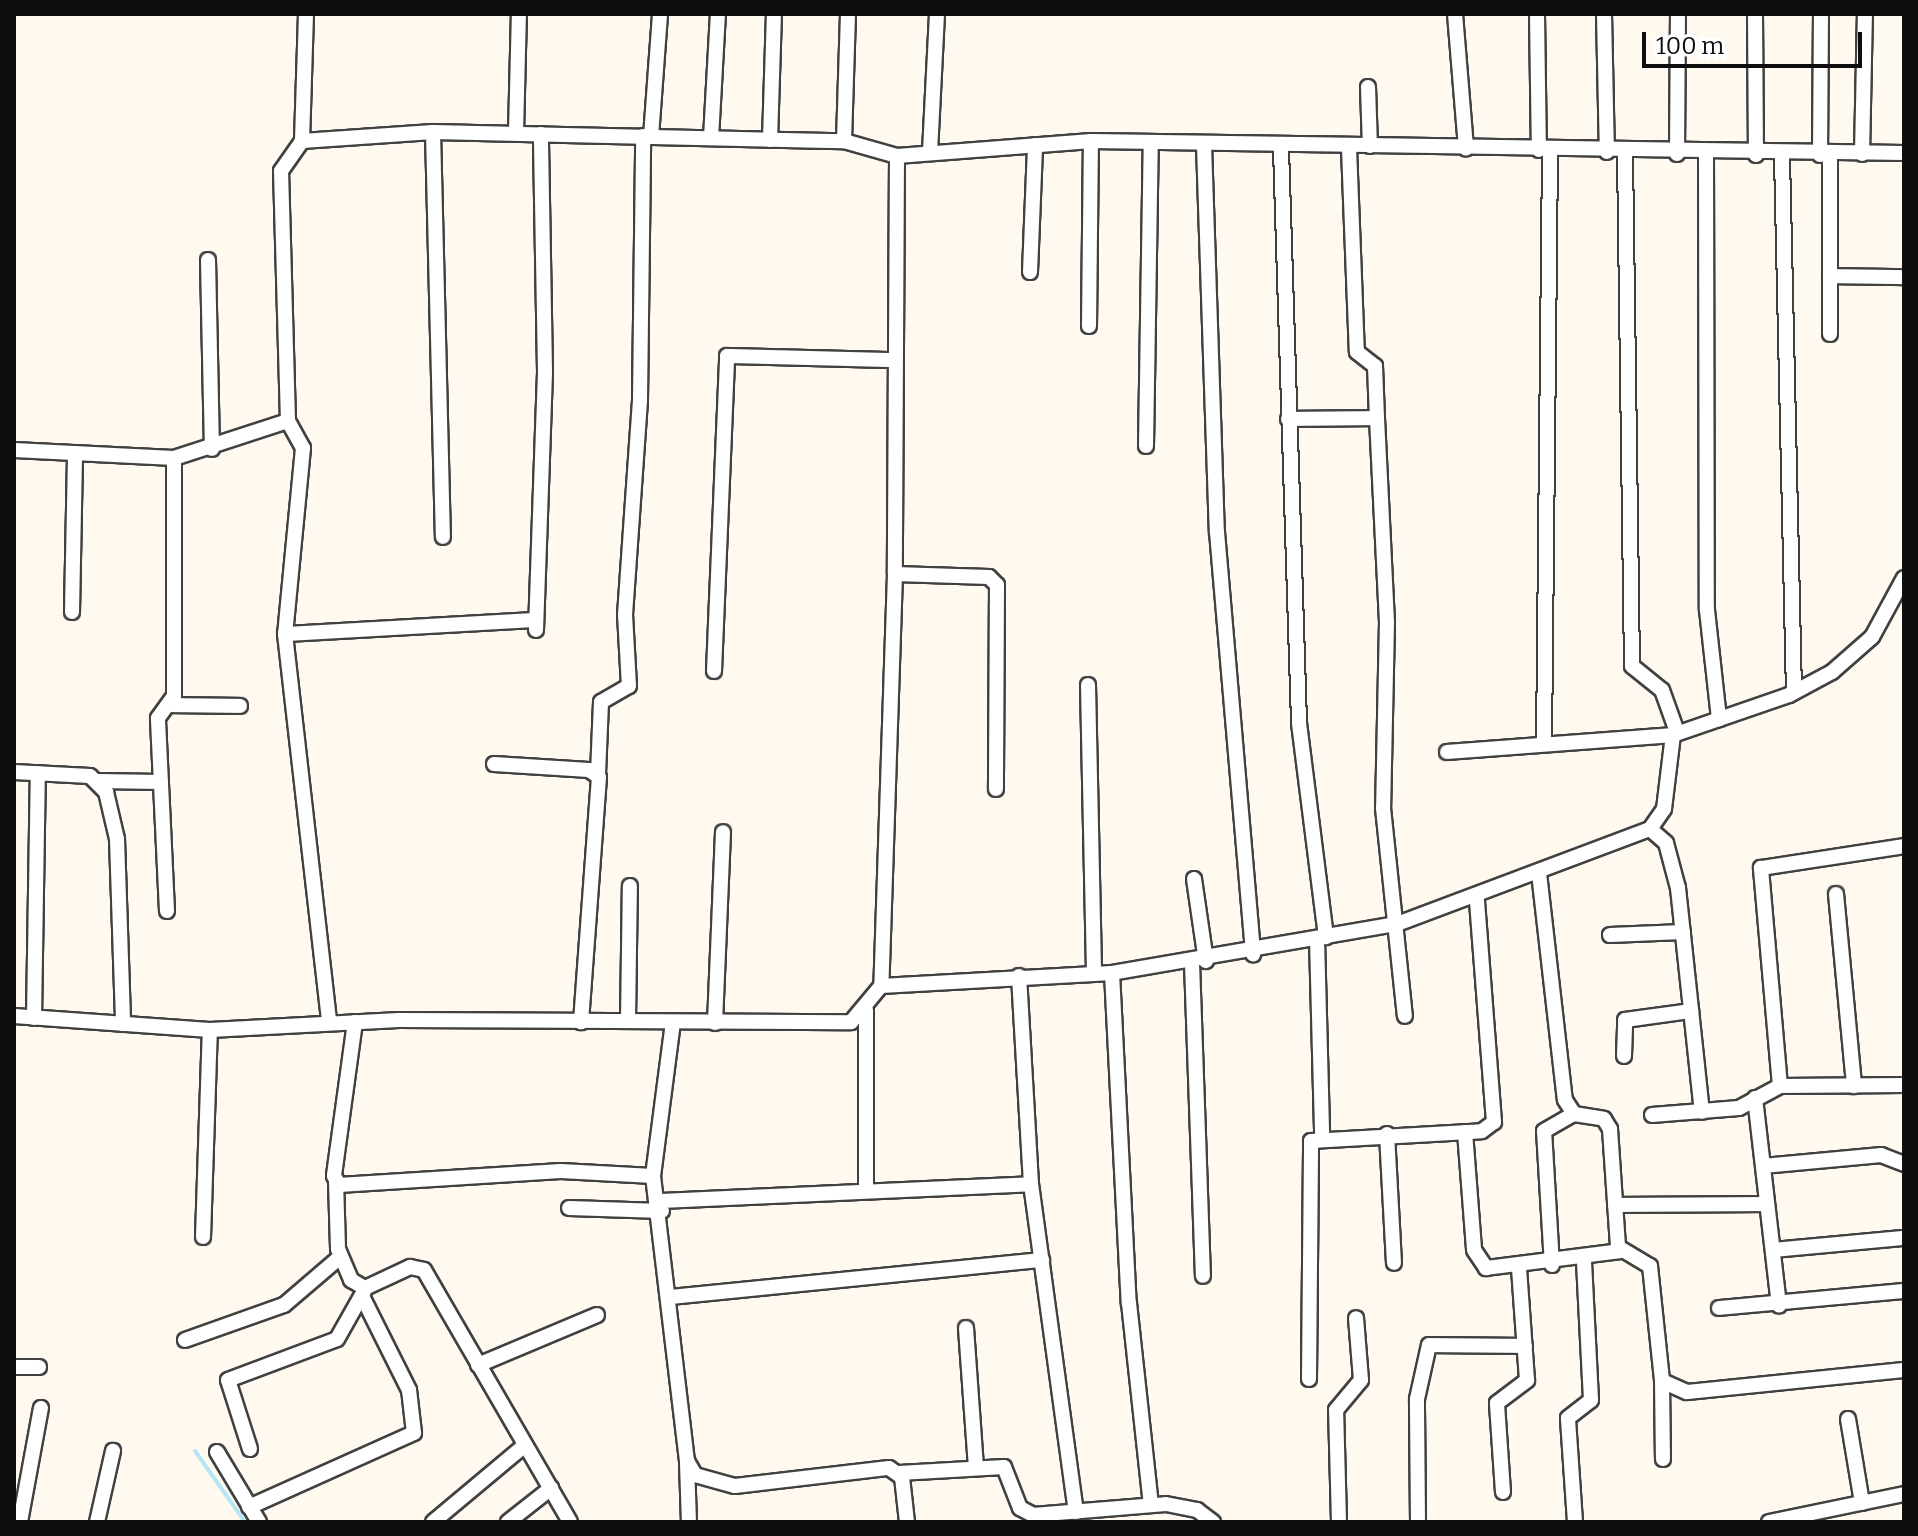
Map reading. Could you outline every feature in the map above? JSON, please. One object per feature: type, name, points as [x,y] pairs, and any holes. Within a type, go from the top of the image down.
[{"type":"street","points":[[302,141],[306,14]]},
{"type":"street","points":[[516,133],[519,14]]},
{"type":"street","points":[[581,1022],[601,702],[629,686],[625,615],[640,400],[647,136],[660,14]]},
{"type":"street","points":[[711,138],[718,14]]},
{"type":"street","points":[[770,140],[774,14]]},
{"type":"street","points":[[844,141],[848,14]]},
{"type":"street","points":[[930,152],[937,14]]},
{"type":"street","points":[[1455,14],[1466,149]]},
{"type":"street","points":[[1537,14],[1544,150],[1544,744]]},
{"type":"street","points":[[1604,14],[1607,152]]},
{"type":"street","points":[[1677,154],[1678,14]]},
{"type":"street","points":[[1755,14],[1756,155]]},
{"type":"street","points":[[1821,14],[1830,334]]},
{"type":"street","points":[[1862,154],[1865,14]]},
{"type":"street","points":[[1368,87],[1370,146]]},
{"type":"street","points":[[433,132],[443,537]]},
{"type":"street","points":[[329,1022],[285,634],[303,448],[288,421],[280,185],[284,159],[302,141],[433,132],[647,136],[844,141],[897,156],[1091,141],[1281,149],[1370,146],[1782,156],[1904,153]]},
{"type":"street","points":[[285,634],[536,625],[545,371],[541,134]]},
{"type":"street","points":[[1089,326],[1091,141]]},
{"type":"street","points":[[1146,446],[1151,144]]},
{"type":"street","points":[[1030,272],[1035,145]]},
{"type":"street","points":[[1204,145],[1217,532],[1253,954]]},
{"type":"street","points":[[1349,148],[1357,352],[1375,366],[1388,652],[1383,808],[1405,1016]]},
{"type":"street","points":[[1281,149],[1299,723],[1321,938],[1322,1136]]},
{"type":"street","points":[[881,986],[1112,973],[1253,954],[1397,924],[1477,899],[1650,829],[1664,809],[1675,733],[1662,690],[1632,666],[1625,153]]},
{"type":"street","points":[[1706,154],[1707,610],[1719,719]]},
{"type":"street","points":[[14,1016],[210,1030],[329,1022],[851,1022],[866,1010],[881,986],[895,574],[891,360],[897,156]]},
{"type":"street","points":[[1782,156],[1794,692]]},
{"type":"street","points":[[208,260],[212,449]]},
{"type":"street","points":[[1830,276],[1904,277]]},
{"type":"street","points":[[714,671],[727,356],[891,360]]},
{"type":"street","points":[[1288,419],[1377,418]]},
{"type":"street","points":[[14,450],[174,458],[212,449],[288,421]]},
{"type":"street","points":[[72,612],[75,453]]},
{"type":"street","points":[[172,705],[174,458]]},
{"type":"street","points":[[895,574],[989,577],[997,585],[996,789]]},
{"type":"street","points":[[1447,752],[1675,733],[1794,692],[1872,637],[1904,578]]},
{"type":"street","points":[[1088,685],[1094,974]]},
{"type":"street","points":[[167,911],[158,718],[172,705],[240,706]]},
{"type":"street","points":[[494,764],[598,774]]},
{"type":"street","points":[[14,772],[98,781],[161,782]]},
{"type":"street","points":[[34,1018],[38,773]]},
{"type":"street","points":[[98,781],[117,839],[123,1024]]},
{"type":"street","points":[[1650,829],[1672,857],[1702,1112]]},
{"type":"street","points":[[715,1023],[723,832]]},
{"type":"street","points":[[1780,1086],[1759,871],[1904,846]]},
{"type":"street","points":[[1539,873],[1565,1100],[1574,1114],[1608,1123],[1620,1251]]},
{"type":"street","points":[[1194,879],[1199,962],[1203,1276]]},
{"type":"street","points":[[628,1021],[630,886]]},
{"type":"street","points":[[1836,894],[1854,1086]]},
{"type":"street","points":[[1309,1379],[1310,1147],[1322,1136],[1465,1132],[1492,1127],[1495,1116],[1477,899]]},
{"type":"street","points":[[1610,935],[1683,932]]},
{"type":"street","points":[[1112,973],[1129,1303],[1151,1504]]},
{"type":"street","points":[[1019,976],[1031,1184],[1080,1515]]},
{"type":"street","points":[[866,1010],[866,1189]]},
{"type":"street","points":[[1624,1056],[1625,1020],[1691,1011]]},
{"type":"street","points":[[249,1507],[414,1433],[409,1390],[364,1293],[351,1280],[340,1257],[336,1181],[355,1022]]},
{"type":"street","points":[[673,1023],[653,1176],[661,1206],[687,1461],[689,1522]]},
{"type":"street","points":[[203,1237],[210,1030]]},
{"type":"street","points":[[1652,1115],[1702,1112],[1755,1098],[1780,1086],[1904,1085]]},
{"type":"street","points":[[1755,1098],[1779,1306]]},
{"type":"street","points":[[1552,1265],[1544,1131],[1574,1114]]},
{"type":"street","points":[[1465,1132],[1478,1262],[1493,1270],[1519,1268],[1584,1261],[1620,1251],[1650,1266],[1662,1381],[1663,1459]]},
{"type":"street","points":[[1387,1134],[1394,1263]]},
{"type":"street","points":[[1763,1166],[1881,1155],[1904,1164]]},
{"type":"street","points":[[336,1181],[352,1186],[561,1171],[653,1176]]},
{"type":"street","points":[[569,1208],[661,1206],[866,1189],[1031,1184]]},
{"type":"street","points":[[1615,1205],[1767,1204]]},
{"type":"street","points":[[1773,1250],[1902,1238]]},
{"type":"street","points":[[185,1340],[284,1305],[340,1257]]},
{"type":"street","points":[[670,1297],[1042,1260]]},
{"type":"street","points":[[1575,1522],[1567,1426],[1591,1400],[1584,1261]]},
{"type":"street","points":[[250,1449],[228,1380],[337,1339],[364,1293],[410,1267],[424,1270],[570,1522]]},
{"type":"street","points":[[1503,1492],[1497,1403],[1525,1386],[1519,1268]]},
{"type":"street","points":[[1719,1308],[1779,1306],[1904,1291]]},
{"type":"street","points":[[478,1365],[597,1315]]},
{"type":"street","points":[[1339,1522],[1336,1410],[1361,1380],[1356,1318]]},
{"type":"street","points":[[966,1328],[976,1467]]},
{"type":"street","points":[[1418,1522],[1417,1399],[1429,1345],[1525,1346]]},
{"type":"street","points":[[14,1367],[39,1367]]},
{"type":"street","points":[[1662,1381],[1687,1392],[1904,1370]]},
{"type":"street","points":[[20,1522],[41,1408]]},
{"type":"street","points":[[1848,1419],[1862,1503]]},
{"type":"street","points":[[433,1522],[524,1446]]},
{"type":"street","points":[[97,1522],[113,1451]]},
{"type":"street","points":[[217,1452],[259,1522]]},
{"type":"street","points":[[687,1461],[695,1475],[735,1486],[847,1469],[899,1473],[976,1467],[1008,1469],[1025,1518],[1080,1515],[1151,1504],[1197,1510],[1213,1522]]},
{"type":"street","points":[[899,1473],[907,1522]]},
{"type":"street","points":[[508,1522],[551,1488]]},
{"type":"street","points":[[1769,1522],[1904,1494]]},
{"type":"waterway","points":[[195,1451],[245,1522]]}]
